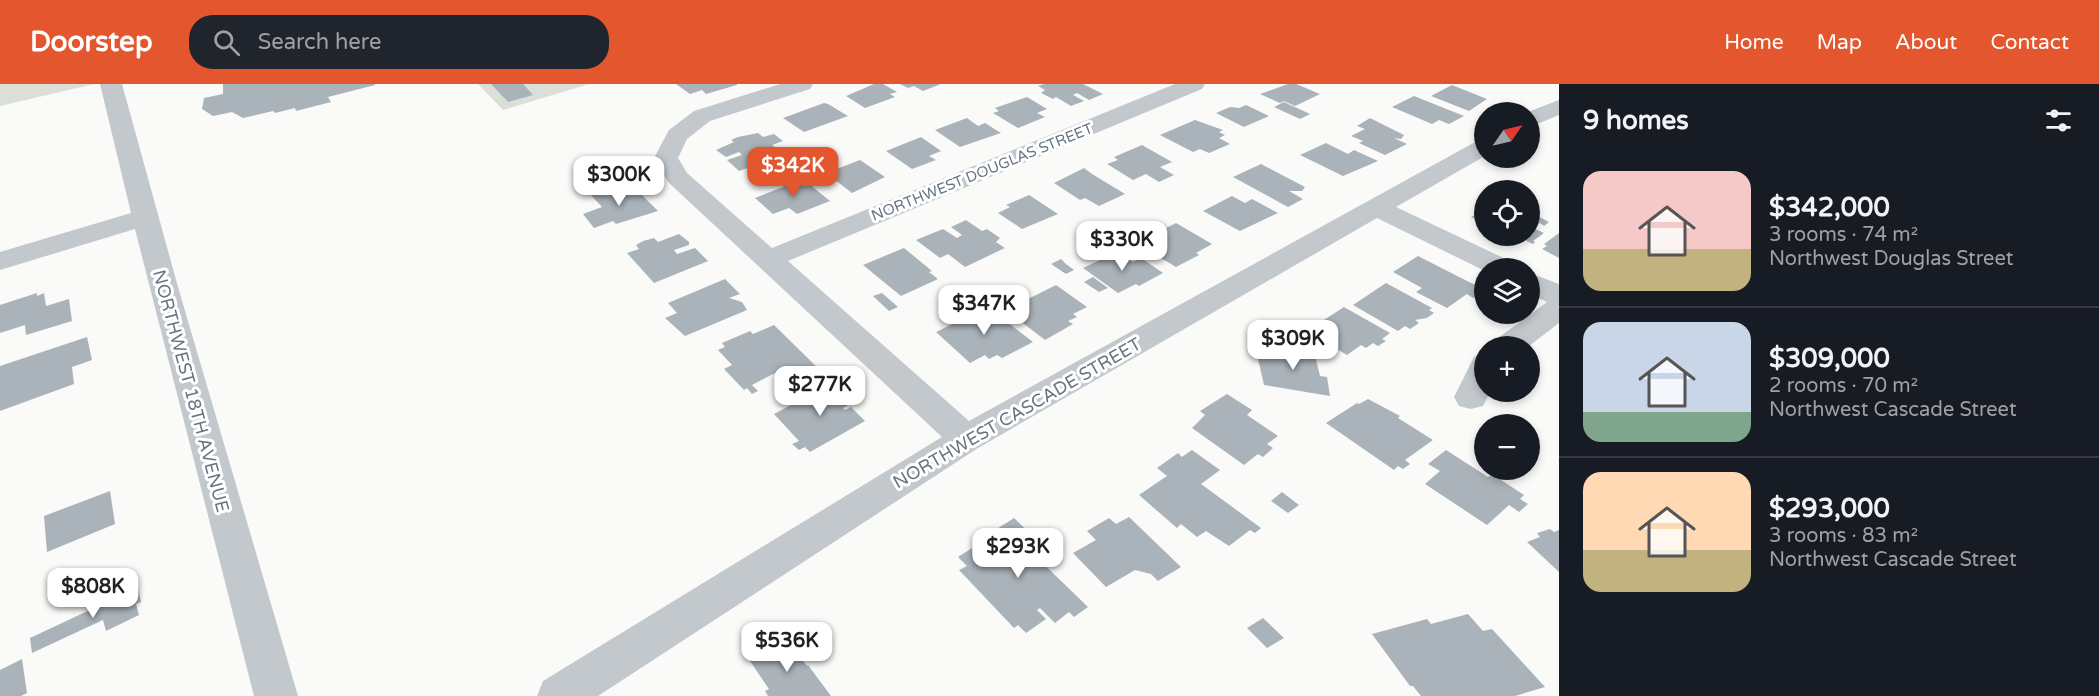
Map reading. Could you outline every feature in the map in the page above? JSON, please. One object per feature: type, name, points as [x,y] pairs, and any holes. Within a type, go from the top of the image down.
[{"type":"street","name":"NORTHWEST 18TH AVENUE","points":[[111,84],[144,218],[276,696]]},
{"type":"street","points":[[802,84],[702,116],[677,135],[666,158],[677,177],[966,439]]},
{"type":"street","name":"NORTHWEST DOUGLAS STREET","points":[[770,259],[1194,84]]},
{"type":"street","name":"NORTHWEST CASCADE STREET","points":[[559,696],[966,439],[1474,152]]},
{"type":"street","points":[[1376,208],[1481,258]]},
{"type":"street","points":[[0,261],[144,218]]},
{"type":"street","points":[[1540,287],[1559,296]]},
{"type":"street","points":[[1522,336],[1559,308]]},
{"type":"street","points":[[1471,397],[1474,390]]},
{"type":"shaded area","points":[[0,84],[94,84],[0,106]]},
{"type":"shaded area","points":[[478,84],[589,84],[503,110]]},
{"type":"building","points":[[223,84],[375,85],[328,97],[331,102],[296,111],[295,108],[243,118],[232,112],[213,116],[202,109],[204,98],[223,94]]},
{"type":"building","points":[[491,84],[523,84],[533,95],[508,102]]},
{"type":"building","points":[[676,84],[737,85],[706,94],[702,90],[690,94]]},
{"type":"building","points":[[874,84],[883,84],[897,92],[890,94],[895,97],[865,108],[846,96]]},
{"type":"building","points":[[900,84],[941,84],[923,91],[914,86],[908,88]]},
{"type":"building","points":[[1083,84],[1103,94],[1089,100],[1077,93],[1073,95],[1084,101],[1071,106],[1056,97],[1053,99],[1041,93],[1045,90],[1038,86]]},
{"type":"building","points":[[1288,84],[1296,84],[1320,94],[1295,106],[1284,101],[1280,103],[1260,94]]},
{"type":"building","points":[[1452,85],[1487,99],[1482,102],[1474,102],[1474,108],[1469,111],[1431,96]]},
{"type":"building","points":[[1414,96],[1464,116],[1449,124],[1439,120],[1432,124],[1392,107]]},
{"type":"building","points":[[1027,97],[1047,109],[1037,113],[1045,117],[1018,128],[993,113],[999,111],[995,108]]},
{"type":"building","points":[[1284,102],[1310,114],[1300,119],[1274,107]]},
{"type":"building","points":[[824,103],[848,116],[804,132],[783,118]]},
{"type":"building","points":[[1246,105],[1269,116],[1244,127],[1216,113],[1230,107],[1239,108]]},
{"type":"building","points":[[967,118],[978,126],[985,123],[1001,133],[960,147],[935,130]]},
{"type":"building","points":[[1370,118],[1404,135],[1401,139],[1394,138],[1407,144],[1385,155],[1359,143],[1363,141],[1351,136],[1365,129],[1357,126]]},
{"type":"building","points":[[1195,120],[1223,130],[1219,132],[1225,135],[1219,138],[1230,144],[1209,153],[1200,149],[1193,152],[1160,135]]},
{"type":"building","points":[[758,133],[763,137],[774,134],[783,141],[772,145],[785,155],[739,171],[727,160],[742,155],[739,152],[726,157],[716,150],[734,142],[731,140],[738,137]]},
{"type":"building","points":[[921,137],[941,151],[929,156],[936,160],[912,169],[886,151]]},
{"type":"building","points":[[1326,143],[1348,154],[1354,150],[1378,161],[1343,176],[1300,155]]},
{"type":"building","points":[[1142,145],[1172,162],[1160,167],[1174,175],[1159,182],[1146,174],[1133,180],[1107,164],[1118,160],[1114,157]]},
{"type":"building","points":[[860,160],[885,177],[852,193],[826,173]]},
{"type":"building","points":[[1261,164],[1305,187],[1302,191],[1289,191],[1303,199],[1288,207],[1233,177]]},
{"type":"building","points":[[1084,168],[1125,194],[1099,206],[1085,198],[1080,200],[1054,183]]},
{"type":"building","points":[[803,179],[830,201],[797,214],[789,208],[773,214],[755,198]]},
{"type":"building","points":[[622,185],[632,194],[639,192],[658,211],[616,224],[613,221],[594,228],[583,214],[602,207],[591,195]]},
{"type":"building","points":[[1029,195],[1058,214],[1022,229],[998,213],[1010,207],[1006,205]]},
{"type":"building","points":[[1232,196],[1245,203],[1252,199],[1278,213],[1240,231],[1203,211]]},
{"type":"building","points":[[1540,217],[1549,222],[1544,226],[1540,223]]},
{"type":"building","points":[[966,220],[982,231],[987,229],[1000,238],[996,242],[1005,248],[965,267],[948,254],[940,258],[916,240],[943,229],[957,238],[962,235],[951,227]]},
{"type":"building","points":[[1176,223],[1212,244],[1196,253],[1199,255],[1176,267],[1154,254],[1160,250],[1143,240]]},
{"type":"building","points":[[1559,233],[1559,258],[1542,249],[1547,246],[1544,244]]},
{"type":"building","points":[[679,234],[689,242],[689,245],[674,250],[677,254],[695,248],[708,261],[654,283],[627,253],[639,249],[636,245],[643,241],[654,238],[658,242]]},
{"type":"building","points":[[904,248],[932,271],[929,272],[938,279],[901,296],[863,265]]},
{"type":"building","points":[[1117,252],[1133,262],[1141,258],[1163,273],[1139,286],[1136,284],[1118,293],[1083,268]]},
{"type":"building","points":[[1418,256],[1474,284],[1474,297],[1467,294],[1447,308],[1416,292],[1422,288],[1393,272]]},
{"type":"building","points":[[1061,259],[1074,270],[1066,274],[1051,264]]},
{"type":"building","points":[[1093,277],[1108,288],[1099,292],[1084,282]]},
{"type":"building","points":[[725,279],[740,294],[729,298],[742,302],[747,310],[685,336],[665,318],[677,313],[668,303]]},
{"type":"building","points":[[1386,283],[1432,308],[1429,310],[1434,313],[1427,318],[1415,320],[1419,323],[1410,329],[1405,326],[1398,331],[1353,305]]},
{"type":"building","points":[[1056,285],[1087,307],[1073,314],[1077,317],[1068,321],[1073,324],[1045,340],[1006,310]]},
{"type":"building","points":[[37,293],[37,296],[44,293],[46,306],[69,299],[72,321],[26,335],[25,325],[0,333],[0,305]]},
{"type":"building","points":[[882,293],[898,307],[889,311],[873,296]]},
{"type":"building","points":[[987,307],[1033,342],[1002,358],[997,355],[989,359],[985,355],[970,363],[936,332]]},
{"type":"building","points":[[1344,307],[1390,333],[1382,339],[1386,341],[1378,346],[1373,343],[1366,348],[1361,345],[1347,355],[1307,331]]},
{"type":"building","points":[[774,325],[823,373],[788,389],[775,373],[752,385],[758,391],[752,394],[747,388],[744,390],[724,369],[732,365],[718,350],[725,347],[722,343],[750,331],[753,334]]},
{"type":"building","points":[[87,337],[92,360],[72,367],[74,384],[0,411],[0,366]]},
{"type":"building","points":[[1284,347],[1314,351],[1320,376],[1327,377],[1330,396],[1264,385],[1256,350],[1286,355]]},
{"type":"building","points":[[835,382],[855,401],[843,408],[845,410],[851,407],[865,421],[810,452],[805,447],[799,450],[792,444],[799,441],[774,414]]},
{"type":"building","points":[[1227,394],[1252,410],[1247,415],[1278,436],[1267,444],[1273,448],[1263,457],[1258,454],[1244,465],[1192,428],[1205,415],[1200,411]]},
{"type":"building","points":[[1368,399],[1400,416],[1398,418],[1433,440],[1405,460],[1410,464],[1403,469],[1398,466],[1394,470],[1326,423],[1357,403]]},
{"type":"building","points":[[1192,450],[1220,470],[1201,484],[1261,528],[1255,533],[1250,530],[1229,546],[1206,531],[1197,537],[1181,524],[1177,528],[1139,495],[1167,476],[1157,468],[1178,453],[1182,457]]},
{"type":"building","points":[[1446,450],[1474,468],[1474,480],[1501,480],[1524,495],[1520,499],[1528,504],[1519,512],[1509,505],[1487,525],[1425,484],[1440,471],[1428,464]]},
{"type":"building","points":[[110,491],[115,524],[47,552],[44,516]]},
{"type":"building","points":[[1282,492],[1299,505],[1288,513],[1271,501]]},
{"type":"building","points":[[1129,517],[1181,567],[1158,581],[1151,574],[1135,570],[1106,587],[1073,553],[1096,540],[1087,531],[1109,518],[1116,524]]},
{"type":"building","points":[[1014,518],[1038,541],[1027,548],[1088,607],[1074,617],[1069,612],[1055,623],[1040,608],[1037,610],[1046,619],[1026,633],[1018,625],[1014,628],[959,570],[967,566],[958,557],[977,545],[986,553],[989,552],[978,541]]},
{"type":"building","points":[[1550,529],[1554,532],[1559,530],[1559,572],[1527,542],[1540,537],[1537,533]]},
{"type":"building","points":[[130,588],[131,591],[138,588],[141,602],[136,604],[139,615],[106,631],[103,620],[32,653],[30,638],[109,601],[108,598]]},
{"type":"building","points":[[1468,614],[1483,631],[1492,629],[1545,687],[1515,696],[1421,696],[1413,686],[1410,686],[1372,634],[1427,619],[1431,624]]},
{"type":"building","points":[[1263,618],[1284,638],[1267,648],[1247,628]]},
{"type":"building","points":[[787,639],[831,696],[768,696],[765,691],[769,689],[750,661]]},
{"type":"building","points":[[22,659],[27,693],[21,696],[0,696],[0,670]]}]
